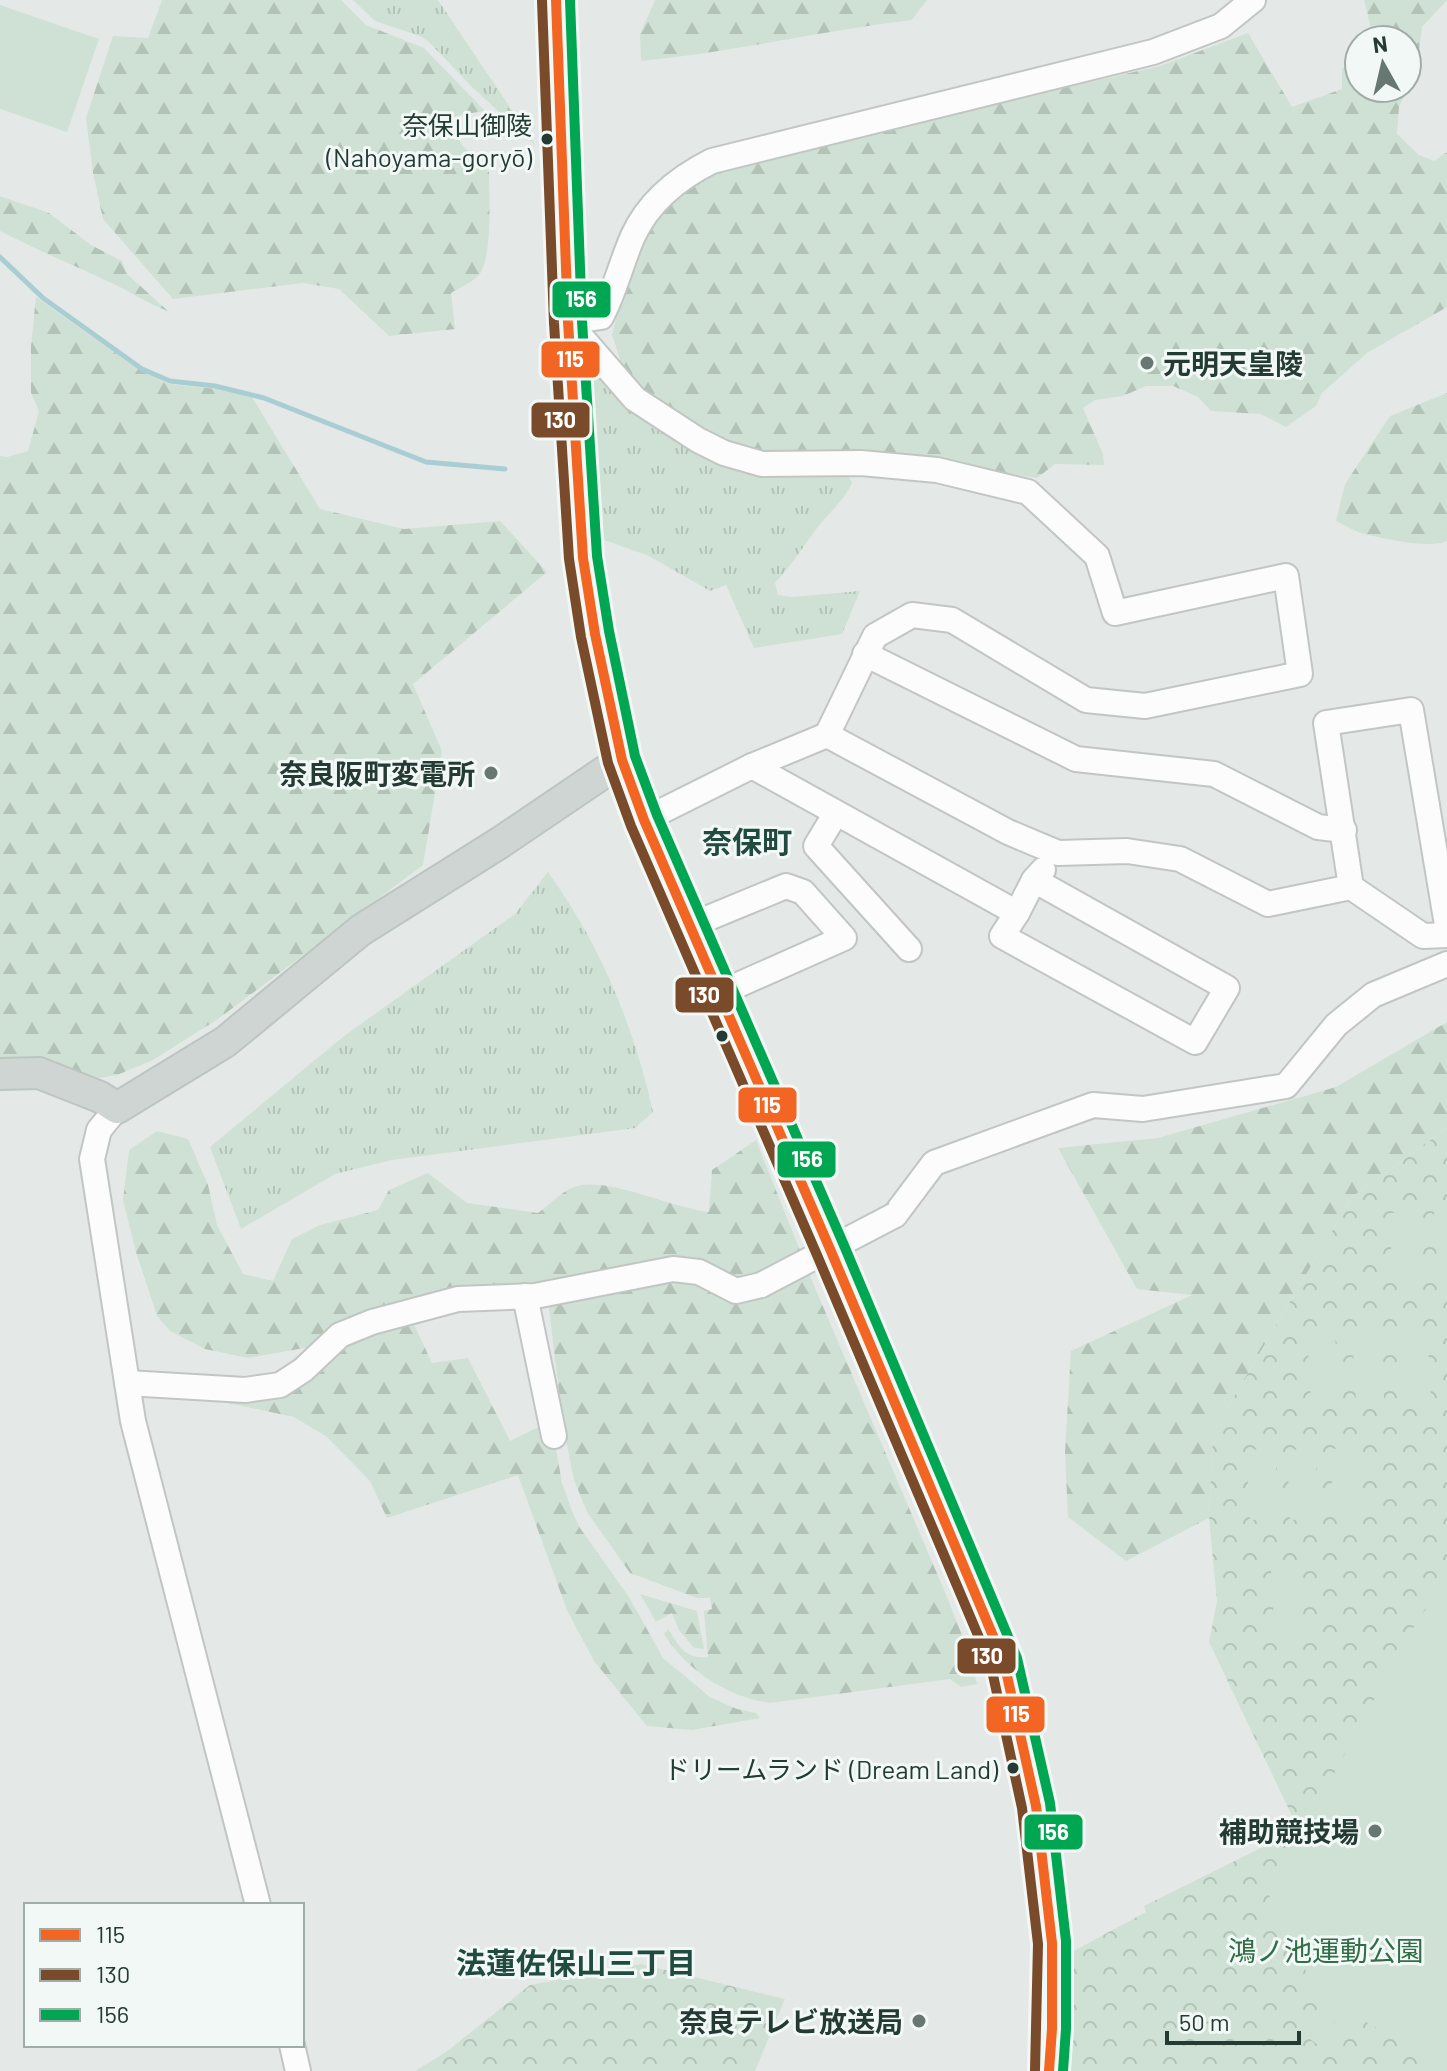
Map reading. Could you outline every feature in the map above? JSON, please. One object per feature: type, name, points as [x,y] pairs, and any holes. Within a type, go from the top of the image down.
[{"type":"main road","points":[[556,0],[568,322],[583,558],[595,634],[622,760],[644,820],[1004,1662],[1036,1806],[1052,1943],[1049,2071]]},
{"type":"main road","points":[[0,1074],[39,1073],[100,1097],[117,1108],[225,1042],[361,930],[501,842],[622,760]]},
{"type":"street","points":[[568,322],[601,317],[634,234],[652,205],[688,173],[712,161],[1153,52],[1221,26],[1253,0]]},
{"type":"street","points":[[568,322],[635,399],[724,453],[762,464],[861,463],[937,470],[1028,492],[1097,556],[1115,613],[1286,576],[1300,674],[1145,706],[1086,700],[952,620],[912,615],[875,636],[827,735],[752,766],[644,820]]},
{"type":"street","points":[[865,654],[1076,759],[1214,774],[1318,827],[1344,830]]},
{"type":"street","points":[[1351,887],[1326,723],[1411,710],[1447,925]]},
{"type":"street","points":[[827,735],[1008,832],[1058,853],[1127,851],[1180,859],[1268,904],[1351,887],[1423,936],[1447,935]]},
{"type":"street","points":[[752,766],[1017,913]]},
{"type":"street","points":[[836,813],[816,846],[909,949]]},
{"type":"street","points":[[1034,880],[1227,988],[1195,1042],[1002,936],[1034,880],[1058,853]]},
{"type":"street","points":[[689,926],[786,886],[803,892],[844,938],[720,993]]},
{"type":"street","points":[[127,1383],[245,1390],[280,1385],[303,1370],[340,1335],[372,1322],[458,1299],[573,1290],[673,1269],[699,1272],[736,1291],[761,1285],[895,1215],[934,1163],[1093,1105],[1143,1109],[1286,1086],[1336,1025],[1373,995],[1447,964]]},
{"type":"street","points":[[117,1108],[99,1130],[92,1159],[133,1421],[257,1903]]},
{"type":"street","points":[[525,1296],[554,1436]]},
{"type":"street","points":[[292,2047],[298,2071]]},
{"type":"green space","points":[[162,0],[341,0],[366,25],[424,48],[485,111],[459,115],[452,129],[463,146],[489,172],[486,255],[479,275],[451,293],[455,329],[389,336],[339,289],[303,283],[173,299],[103,219],[86,118],[113,36],[148,38]]},
{"type":"green space","points":[[353,0],[438,0],[536,146],[429,42],[375,21]]},
{"type":"green space","points":[[655,0],[927,0],[912,20],[641,61],[640,34]]},
{"type":"green space","points":[[1364,0],[1447,0],[1423,26],[1370,24]]},
{"type":"green space","points":[[0,5],[99,39],[67,132],[0,109]]},
{"type":"green space","points":[[1248,33],[1292,107],[1342,89],[1342,69],[1343,104],[1400,104],[1397,134],[1419,155],[1434,161],[1447,152],[1447,307],[1367,353],[1322,393],[1316,406],[1286,427],[1261,414],[1211,411],[1198,397],[1173,386],[1146,386],[1123,396],[1095,400],[1083,408],[1103,454],[1104,465],[1055,464],[1037,478],[884,454],[738,452],[639,394],[623,369],[612,335],[620,302],[646,233],[658,214],[698,179],[944,115],[1160,66]]},
{"type":"green space","points":[[0,196],[49,213],[91,245],[122,261],[127,274],[168,311],[0,231]]},
{"type":"green space","points":[[36,297],[141,371],[169,384],[217,389],[252,397],[320,509],[404,529],[500,521],[547,572],[413,684],[442,751],[423,865],[218,1019],[153,1060],[117,1075],[94,1079],[0,1065],[0,456],[28,451],[39,411],[31,393],[31,346]]},
{"type":"green space","points":[[592,368],[848,475],[852,483],[845,494],[775,583],[778,595],[791,597],[860,591],[842,634],[754,648],[726,585],[710,591],[649,556],[599,538],[592,442]]},
{"type":"green space","points":[[1447,393],[1447,541],[1419,544],[1395,541],[1361,533],[1336,521],[1345,484],[1390,416]]},
{"type":"green space","points":[[548,872],[584,928],[613,987],[636,1048],[653,1112],[635,1128],[392,1160],[335,1174],[241,1229],[210,1147],[344,1036],[515,914]]},
{"type":"green space","points":[[1447,1022],[1447,1128],[1352,1197],[1213,1432],[1209,1518],[1126,1561],[1068,1517],[1065,1452],[1071,1351],[1192,1295],[1137,1289],[1058,1148],[1158,1138],[1336,1087]]},
{"type":"green space","name":"鴻ノ池運動公園","points":[[1447,1128],[1447,2071],[1066,2071],[1070,1953],[1146,1912],[1144,1906],[1279,1839],[1293,1818],[1209,1642],[1217,1601],[1209,1518],[1213,1432],[1352,1197]]},
{"type":"green space","points":[[157,1131],[188,1139],[208,1185],[217,1225],[243,1274],[273,1281],[292,1239],[320,1225],[378,1210],[389,1190],[428,1173],[467,1203],[538,1213],[569,1189],[587,1184],[603,1185],[709,1212],[712,1170],[756,1140],[801,1253],[746,1283],[710,1269],[526,1292],[321,1345],[248,1358],[205,1349],[170,1331],[157,1316],[123,1200],[129,1150]]},
{"type":"green space","points":[[1447,1210],[1447,1280],[1438,1280],[1434,1211]]},
{"type":"green space","points":[[1417,1212],[1421,1281],[1393,1283],[1389,1213]]},
{"type":"green space","points":[[807,1269],[947,1597],[969,1653],[977,1684],[961,1687],[950,1679],[770,1703],[739,1695],[697,1671],[664,1634],[668,1629],[688,1654],[708,1657],[704,1611],[712,1609],[710,1598],[697,1598],[630,1573],[587,1512],[574,1480],[563,1425],[548,1300],[666,1278],[692,1280],[720,1295]]},
{"type":"green space","points":[[410,1316],[432,1363],[468,1358],[510,1441],[551,1421],[562,1483],[580,1528],[629,1597],[663,1658],[710,1697],[737,1709],[756,1713],[760,1718],[692,1730],[647,1726],[594,1661],[567,1610],[518,1475],[387,1518],[370,1481],[327,1437],[294,1417],[223,1402],[219,1397],[278,1392],[349,1337]]},
{"type":"green space","points":[[1380,1329],[1384,1399],[1356,1401],[1352,1331]]},
{"type":"green space","points":[[1427,1330],[1431,1399],[1403,1401],[1399,1331]]},
{"type":"green space","points":[[1335,1333],[1339,1402],[1311,1404],[1307,1334]]},
{"type":"green space","points":[[1358,1447],[1362,1517],[1334,1519],[1330,1449]]},
{"type":"green space","points":[[1275,1449],[1279,1519],[1250,1520],[1246,1450]]},
{"type":"green space","points":[[1315,1449],[1319,1518],[1290,1520],[1287,1450]]},
{"type":"green space","points":[[1299,1569],[1303,1638],[1275,1640],[1271,1570]]},
{"type":"green space","name":"補助競技場","points":[[1447,1577],[1447,2066],[1327,2001],[1282,1937],[1268,1891],[1413,1628]]},
{"type":"green space","points":[[640,1594],[697,1611],[704,1649],[694,1648],[679,1630],[672,1613],[656,1622]]},
{"type":"green space","points":[[641,1964],[785,1999],[755,2071],[415,2071],[446,2052],[530,1985]]},
{"type":"green space","points":[[1321,2013],[1350,2034],[1335,2056],[1305,2036]]},
{"type":"waterway","points":[[0,257],[43,298],[142,369],[170,381],[215,386],[264,398],[426,462],[505,469]]},
{"type":"transit line","name":"115","points":[[556,0],[568,322],[583,558],[595,634],[622,760],[644,820],[1004,1662],[1036,1806],[1052,1943],[1049,2071]]},
{"type":"transit line","name":"156","points":[[570,0],[582,321],[597,556],[635,756],[657,815],[843,1243],[1017,1658],[1050,1803],[1066,1941],[1063,2071]]},
{"type":"transit line","name":"130","points":[[542,1],[554,323],[569,559],[581,637],[608,763],[631,826],[991,1666],[1022,1808],[1038,1944],[1035,2070]]},
{"type":"place","name":"奈保山御陵 (Nahoyama-goryō)","points":[[547,139]]},
{"type":"place","name":"元明天皇陵","points":[[1147,363]]},
{"type":"place","name":"奈良阪町変電所","points":[[491,773]]},
{"type":"place","name":"ドリームランド (Dream Land)","points":[[1013,1768]]},
{"type":"place","name":"補助競技場","points":[[1375,1831]]},
{"type":"place","name":"奈良テレビ放送局","points":[[919,2021]]},
{"type":"district","name":"奈保町","points":[[747,841]]},
{"type":"district","name":"法蓮佐保山三丁目","points":[[576,1962]]}]
